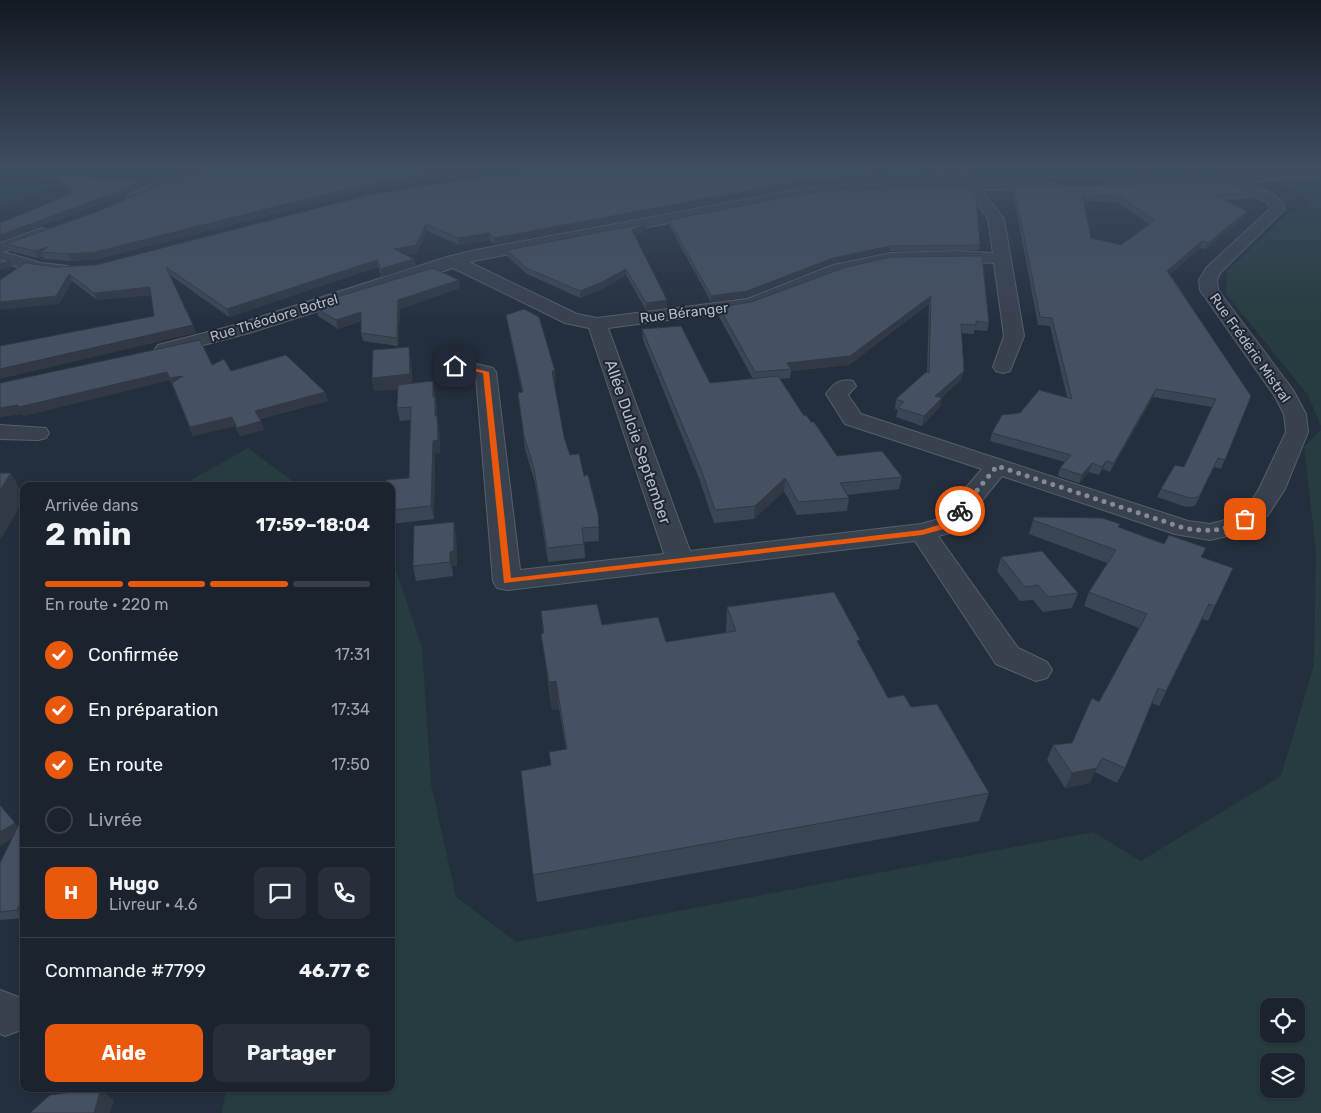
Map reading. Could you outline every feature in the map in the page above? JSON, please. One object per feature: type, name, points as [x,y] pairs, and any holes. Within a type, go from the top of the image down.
[{"type":"street","name":"Rue Théodore Botrel","points":[[151,353],[242,329],[453,261],[494,251],[653,221]]},
{"type":"street","points":[[996,221],[1014,336],[1003,367]]},
{"type":"street","name":"Rue Frédéric Mistral","points":[[997,466],[1184,528],[1210,532],[1231,527],[1259,510],[1272,489],[1297,432],[1295,414],[1285,395],[1209,290],[1208,280],[1213,271],[1265,221]]},
{"type":"street","points":[[0,248],[53,229]]},
{"type":"street","points":[[0,256],[39,268],[53,270],[80,268]]},
{"type":"street","name":"Rue Béranger","points":[[453,261],[572,319],[597,324],[750,304],[839,269],[890,258],[958,256],[1002,259]]},
{"type":"street","name":"Allée Dulcie September","points":[[597,324],[680,561]]},
{"type":"street","points":[[455,366],[486,372],[507,581],[922,532],[948,525],[997,466],[853,419],[837,394],[844,386]]},
{"type":"street","points":[[0,432],[38,433]]},
{"type":"street","points":[[922,532],[1007,656],[1036,670]]},
{"type":"green space","points":[[1280,221],[1321,221],[1321,426],[1308,395],[1226,294],[1227,271]]},
{"type":"green space","points":[[1321,430],[1321,1113],[222,1113],[226,1092],[395,1092],[395,567],[422,648],[431,784],[456,897],[516,942],[1093,832],[1141,861],[1281,776],[1314,665],[1316,551],[1304,447]]},
{"type":"green space","points":[[248,448],[294,482],[191,482],[193,479]]},
{"type":"building","points":[[5,221],[39,221],[0,235],[0,223]]},
{"type":"building","points":[[71,221],[219,221],[95,252],[68,254],[41,252],[48,247],[35,251],[6,244]]},
{"type":"building","points":[[267,221],[586,221],[494,238],[489,233],[458,238],[426,224],[416,245],[394,249],[414,259],[381,269],[377,260],[227,309],[166,267],[193,325],[0,369],[0,346],[154,316],[150,287],[94,293],[69,274],[56,296],[0,302],[0,280],[25,263],[57,267],[96,265]]},
{"type":"building","points":[[670,221],[978,221],[980,245],[890,246],[833,258],[747,291],[711,296]]},
{"type":"building","points":[[1021,221],[1087,221],[1091,238],[1121,245],[1154,221],[1235,221],[1208,243],[1202,241],[1167,271],[1251,396],[1225,460],[1218,458],[1199,497],[1190,498],[1161,489],[1175,465],[1184,467],[1216,399],[1156,389],[1114,463],[1106,461],[1102,467],[1092,463],[1082,475],[1060,468],[1071,455],[992,433],[1002,415],[1020,413],[1039,390],[1072,399],[1052,318],[1040,317]]},
{"type":"building","points":[[647,223],[632,230],[667,300],[646,303],[626,269],[580,291],[526,268],[507,250]]},
{"type":"building","points":[[982,256],[989,323],[976,321],[976,325],[961,324],[964,371],[935,396],[942,398],[924,416],[898,408],[904,402],[896,399],[926,372],[929,373],[931,296],[850,356],[787,363],[791,369],[755,372],[719,307],[751,302],[846,267],[891,257]]},
{"type":"building","points":[[0,258],[10,261],[0,264]]},
{"type":"building","points":[[433,268],[459,280],[398,300],[397,338],[361,333],[361,312],[336,320],[316,308],[330,299]]},
{"type":"building","points":[[524,309],[539,317],[555,371],[552,371],[564,437],[570,455],[579,454],[584,476],[588,475],[598,514],[599,527],[582,528],[584,544],[547,548],[534,469],[524,436],[518,393],[523,392],[506,315]]},
{"type":"building","points":[[681,326],[710,383],[778,376],[804,416],[806,415],[811,422],[814,422],[837,456],[882,451],[902,477],[840,483],[849,498],[798,502],[785,478],[755,506],[715,510],[701,469],[642,329]]},
{"type":"building","points":[[200,340],[212,365],[224,359],[231,371],[286,355],[325,392],[255,411],[261,421],[237,428],[232,417],[190,427],[172,383],[183,376],[170,378],[167,372],[19,407],[18,405],[0,408],[0,383]]},
{"type":"building","points":[[409,347],[410,374],[372,378],[373,350]]},
{"type":"building","points":[[433,381],[438,440],[433,441],[431,506],[395,510],[395,482],[386,482],[386,480],[409,478],[411,407],[397,408],[398,385]]},
{"type":"building","points":[[0,473],[11,473],[0,490]]},
{"type":"building","points":[[1034,517],[1102,518],[1120,524],[1118,527],[1164,544],[1169,535],[1206,548],[1201,557],[1233,568],[1215,606],[1209,604],[1166,691],[1158,688],[1125,768],[1102,758],[1097,768],[1072,773],[1053,745],[1072,743],[1092,698],[1099,702],[1147,614],[1089,592],[1116,550],[1033,520]]},
{"type":"building","points":[[454,522],[454,551],[450,552],[450,562],[413,566],[414,526]]},
{"type":"building","points":[[1042,551],[1078,593],[1048,597],[1038,585],[1025,587],[1001,557]]},
{"type":"building","points":[[834,592],[860,640],[857,641],[888,698],[904,695],[911,707],[937,704],[989,793],[533,875],[521,771],[551,765],[549,752],[567,749],[556,681],[549,682],[541,634],[544,633],[541,611],[597,604],[602,625],[658,617],[666,642],[736,631],[727,607]]},
{"type":"building","points":[[0,805],[15,823],[0,832]]},
{"type":"building","points":[[20,822],[20,904],[17,910],[0,912],[0,863]]},
{"type":"building","points":[[73,1092],[100,1092],[94,1113],[30,1113],[50,1095]]},
{"type":"way so far","points":[[960,511],[997,466],[1184,528],[1210,532],[1231,527],[1245,519]]},
{"type":"route","points":[[455,366],[486,372],[507,581],[922,532],[948,525],[960,511]]}]
